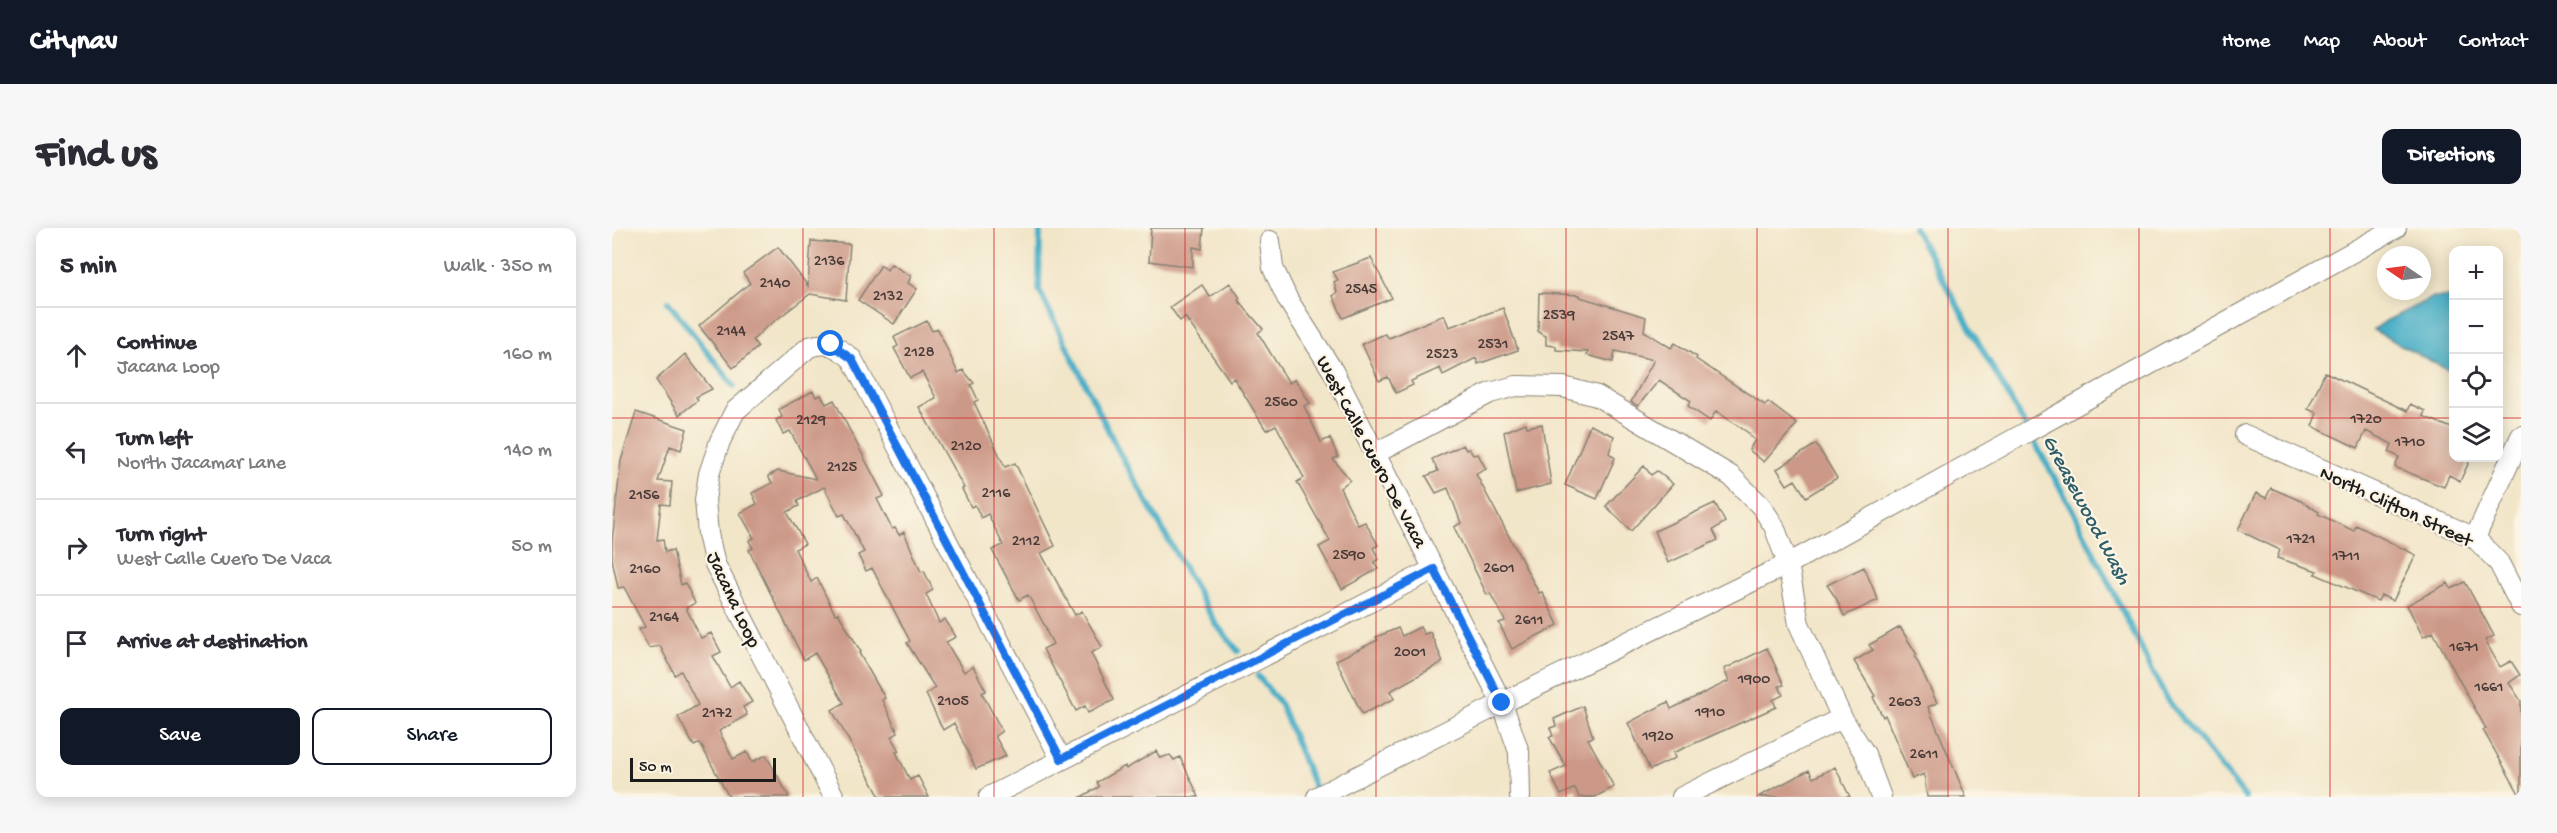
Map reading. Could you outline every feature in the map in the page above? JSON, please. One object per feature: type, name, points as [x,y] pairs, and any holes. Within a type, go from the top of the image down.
[{"type":"street","points":[[1317,797],[1502,703],[1788,564],[2396,228]]},
{"type":"street","name":"West Calle Cuero De Vaca","points":[[1270,241],[1273,268],[1288,300],[1333,370],[1502,703],[1519,752],[1520,797]]},
{"type":"street","name":"Jacana Loop","points":[[834,797],[715,564],[708,534],[705,500],[709,474],[720,441],[735,411],[809,347],[833,336],[852,359],[1061,759]]},
{"type":"street","points":[[1376,453],[1490,393],[1516,386],[1563,387],[1597,396],[1731,476],[1761,506],[1774,526],[1788,564],[1799,624],[1842,718],[1864,754],[1881,797]]},
{"type":"street","name":"North Clifton Street","points":[[2245,435],[2475,538],[2499,563],[2521,606]]},
{"type":"street","points":[[2475,538],[2521,436]]},
{"type":"street","points":[[989,797],[1434,569]]},
{"type":"street","points":[[1682,797],[1842,718]]},
{"type":"water","points":[[2449,297],[2449,371],[2373,330],[2431,298]]},
{"type":"building","points":[[1151,228],[1204,228],[1202,249],[1193,247],[1193,267],[1149,261]]},
{"type":"building","points":[[811,241],[850,244],[846,300],[810,294],[763,330],[753,340],[758,347],[733,368],[699,326],[750,283],[743,273],[778,247],[808,286]]},
{"type":"building","points":[[1371,258],[1392,298],[1343,318],[1333,296],[1337,292],[1334,282],[1338,280],[1333,272]]},
{"type":"building","points":[[891,264],[911,276],[908,283],[917,289],[894,324],[858,300],[881,265],[887,270]]},
{"type":"building","points":[[1230,283],[1240,298],[1238,300],[1263,329],[1258,333],[1289,383],[1295,379],[1310,403],[1304,406],[1321,442],[1330,438],[1338,457],[1333,459],[1350,480],[1340,488],[1358,525],[1365,522],[1378,545],[1373,548],[1379,559],[1374,562],[1378,569],[1342,589],[1319,547],[1330,541],[1297,482],[1304,478],[1276,425],[1266,430],[1234,378],[1230,381],[1185,317],[1180,321],[1170,307],[1202,285],[1210,297]]},
{"type":"building","points":[[1539,293],[1580,295],[1580,297],[1646,317],[1644,331],[1671,348],[1675,343],[1765,405],[1768,402],[1797,424],[1764,462],[1749,450],[1755,440],[1749,436],[1750,434],[1716,411],[1710,421],[1688,406],[1691,401],[1659,380],[1638,406],[1631,402],[1654,360],[1615,351],[1613,362],[1587,355],[1588,352],[1556,350],[1556,346],[1546,345],[1546,336],[1538,332]]},
{"type":"building","points":[[1503,308],[1518,350],[1478,364],[1476,358],[1443,375],[1440,368],[1411,381],[1413,385],[1396,393],[1388,377],[1379,381],[1362,344],[1385,334],[1389,338],[1444,315],[1449,327]]},
{"type":"building","points":[[927,321],[932,331],[938,329],[958,373],[963,370],[974,383],[971,385],[978,400],[974,402],[1005,467],[1015,463],[1055,546],[1041,553],[1075,615],[1082,611],[1102,647],[1091,653],[1114,700],[1088,713],[1085,706],[1076,711],[1043,649],[1053,644],[1047,630],[1028,595],[1019,600],[992,550],[1003,545],[988,514],[981,518],[975,505],[971,507],[962,489],[964,488],[919,407],[936,398],[922,372],[910,378],[894,348],[898,346],[894,337]]},
{"type":"building","points":[[685,354],[712,389],[696,397],[698,400],[679,415],[656,380]]},
{"type":"building","points":[[2325,372],[2407,411],[2410,404],[2425,411],[2423,416],[2449,427],[2449,462],[2469,462],[2460,481],[2449,475],[2444,487],[2395,467],[2399,457],[2389,452],[2392,444],[2366,431],[2358,448],[2312,426],[2317,413],[2308,409]]},
{"type":"building","points":[[813,391],[816,397],[821,395],[826,404],[834,400],[884,496],[877,499],[892,529],[895,528],[899,535],[904,532],[921,572],[924,571],[933,590],[926,594],[939,623],[945,619],[956,637],[946,642],[964,672],[973,666],[986,691],[982,693],[1002,731],[995,736],[1006,756],[976,769],[954,723],[943,730],[926,694],[935,688],[907,643],[910,641],[872,568],[866,571],[858,555],[864,552],[844,514],[839,516],[824,487],[797,501],[799,506],[787,512],[805,544],[795,549],[811,582],[817,578],[835,614],[838,613],[861,652],[859,653],[885,698],[882,700],[898,733],[891,737],[899,751],[896,752],[910,780],[918,776],[929,797],[880,797],[832,710],[844,703],[815,653],[804,660],[749,550],[753,548],[749,541],[754,538],[740,513],[757,504],[752,493],[772,483],[768,476],[778,471],[816,479],[790,431],[783,434],[776,420],[782,417],[779,409]]},
{"type":"building","points":[[636,412],[687,429],[681,450],[670,446],[658,481],[672,482],[670,505],[661,504],[657,540],[663,539],[665,552],[673,550],[681,585],[685,583],[695,603],[686,608],[701,638],[711,633],[721,652],[713,656],[730,687],[739,681],[752,702],[743,707],[747,715],[719,731],[733,759],[747,752],[752,762],[766,755],[789,797],[729,797],[700,743],[694,746],[678,717],[698,705],[681,671],[675,675],[660,646],[649,648],[639,629],[645,627],[624,587],[618,588],[612,559],[612,542],[621,461]]},
{"type":"building","points":[[1526,423],[1527,427],[1542,424],[1551,484],[1516,493],[1504,432]]},
{"type":"building","points":[[1590,425],[1614,436],[1609,453],[1615,458],[1597,499],[1565,485]]},
{"type":"building","points":[[1816,444],[1837,478],[1806,497],[1795,480],[1787,485],[1777,469]]},
{"type":"building","points":[[1463,445],[1473,455],[1478,454],[1486,469],[1476,474],[1558,625],[1512,649],[1499,623],[1505,621],[1490,593],[1487,595],[1454,527],[1461,523],[1448,488],[1436,493],[1426,476],[1438,471],[1432,459]]},
{"type":"building","points":[[1644,466],[1651,475],[1657,471],[1673,484],[1631,531],[1606,506]]},
{"type":"building","points":[[2271,488],[2301,501],[2319,512],[2318,514],[2354,531],[2356,525],[2416,555],[2393,601],[2381,595],[2378,601],[2315,574],[2317,571],[2277,558],[2280,550],[2238,530],[2256,493],[2266,498]]},
{"type":"building","points":[[1715,503],[1725,522],[1713,530],[1718,540],[1668,563],[1655,531]]},
{"type":"building","points":[[1864,567],[1878,600],[1844,616],[1827,585]]},
{"type":"building","points":[[2465,582],[2494,636],[2485,640],[2500,667],[2511,661],[2520,675],[2509,683],[2521,701],[2521,797],[2483,730],[2486,729],[2433,632],[2423,637],[2407,605],[2448,583],[2451,589]]},
{"type":"building","points":[[1420,627],[1424,634],[1430,632],[1443,662],[1390,691],[1394,699],[1362,714],[1336,660],[1378,640],[1376,637],[1398,628],[1402,636]]},
{"type":"building","points":[[1900,627],[1917,655],[1915,656],[1937,703],[1928,707],[1966,797],[1927,797],[1924,774],[1912,779],[1885,715],[1883,717],[1873,697],[1875,696],[1854,661],[1873,650],[1869,645]]},
{"type":"building","points":[[1767,648],[1784,685],[1779,686],[1783,695],[1773,700],[1776,707],[1673,753],[1675,758],[1650,770],[1628,723],[1668,702],[1671,709],[1729,681],[1724,669]]},
{"type":"building","points":[[1583,706],[1593,737],[1588,739],[1614,787],[1595,797],[1579,797],[1575,788],[1561,795],[1550,773],[1566,766],[1549,737],[1553,736],[1550,728],[1556,726],[1554,719]]},
{"type":"building","points":[[1156,751],[1160,758],[1170,755],[1174,760],[1180,757],[1199,797],[1081,797],[1099,787],[1097,782],[1125,766],[1126,769]]},
{"type":"building","points":[[1835,767],[1850,797],[1758,797],[1809,770],[1813,778]]},
{"type":"waterway","points":[[1040,228],[1039,290],[1118,450],[1215,623],[1238,651]]},
{"type":"waterway","name":"Greasewood Wash","points":[[1914,228],[2072,509],[2166,698],[2245,797]]},
{"type":"waterway","points":[[668,302],[734,386]]},
{"type":"waterway","points":[[1258,676],[1281,705],[1317,794]]},
{"type":"route","points":[[831,344],[840,348],[852,359],[1061,759],[1434,569],[1502,703]]}]
